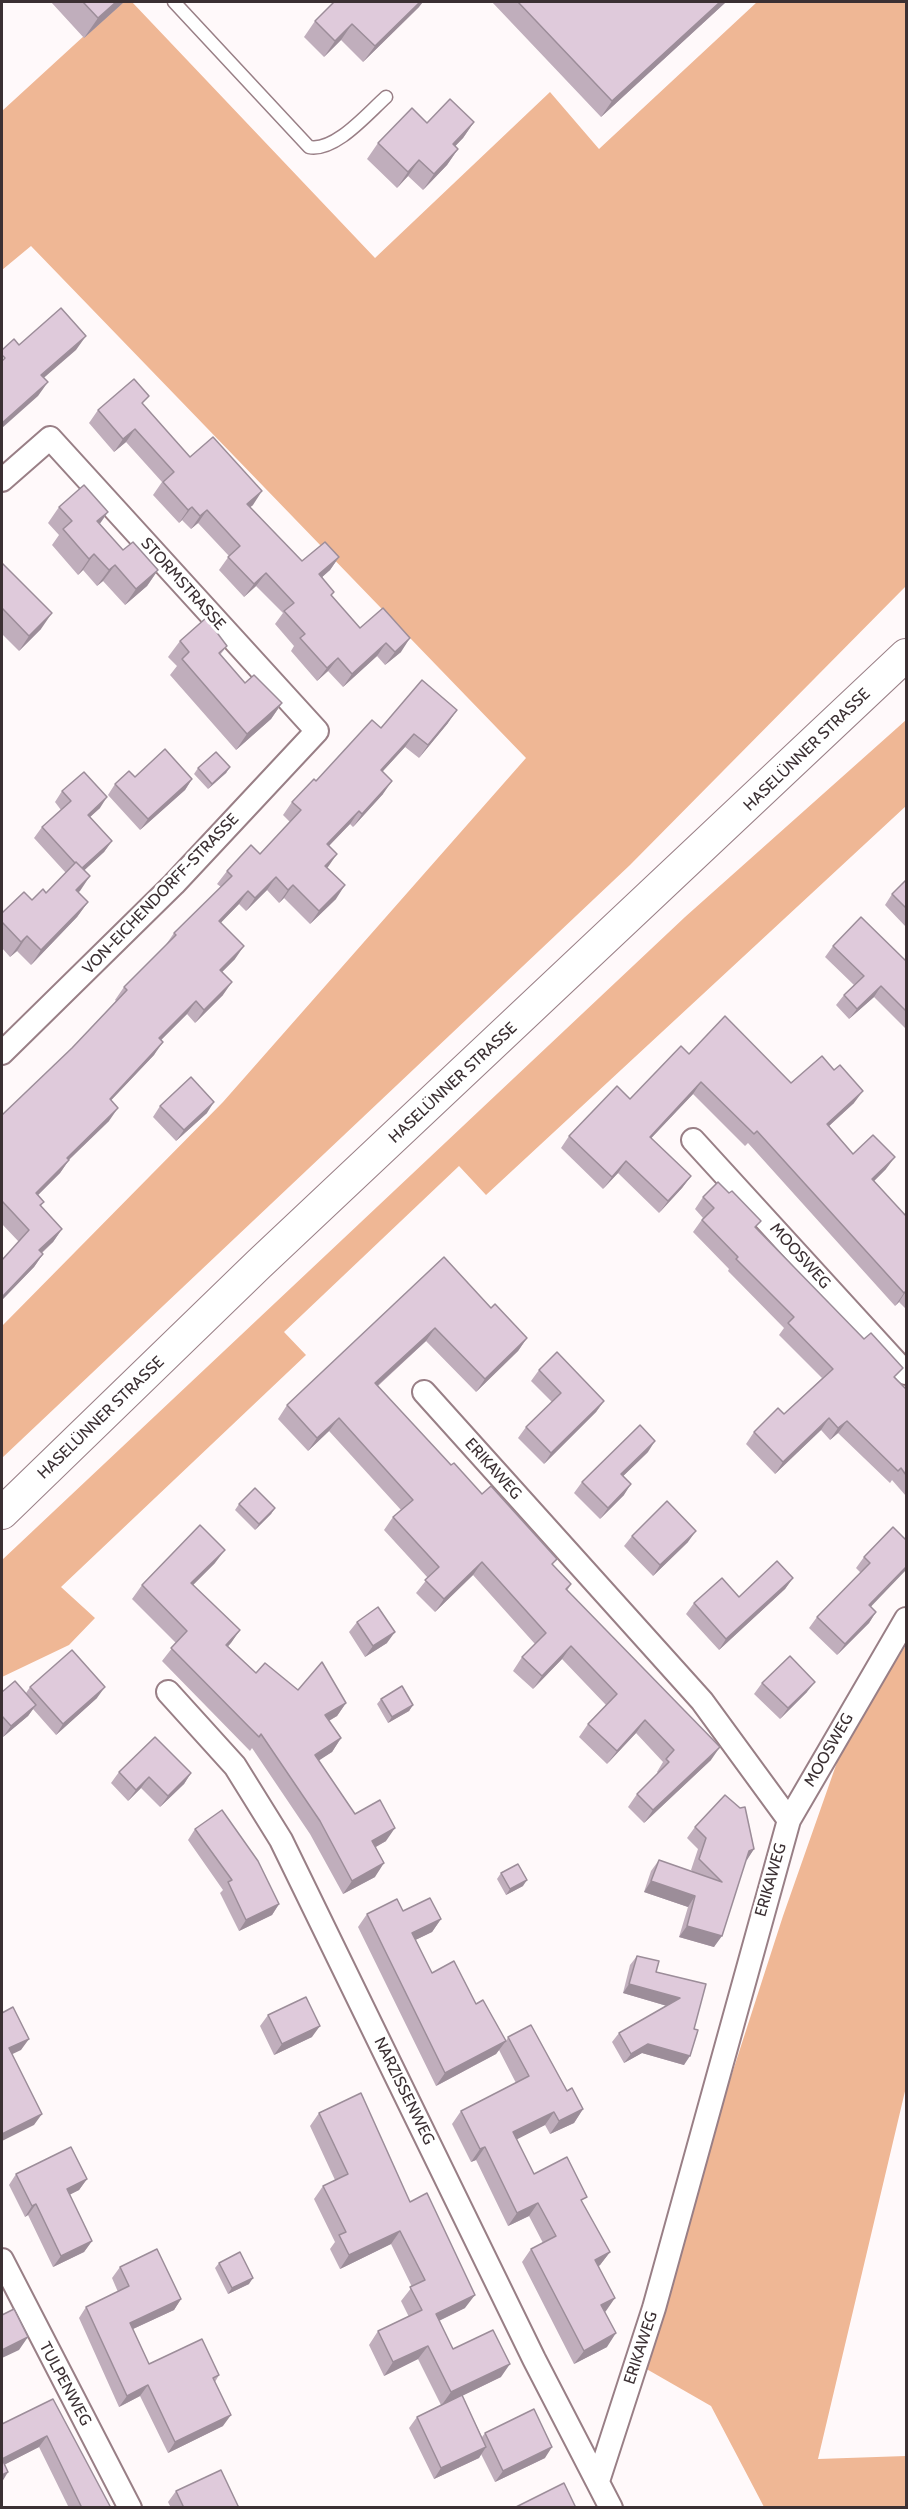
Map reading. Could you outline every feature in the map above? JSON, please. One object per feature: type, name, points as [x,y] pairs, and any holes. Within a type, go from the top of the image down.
[{"type":"street","name":"STORMSTRASSE","points":[[2,480],[50,438],[317,731]]},
{"type":"street","name":"HASELÜNNER STRASSE","points":[[2,1513],[259,1264],[906,655]]},
{"type":"street","name":"VON-EICHENDORFF-STRASSE","points":[[2,1053],[174,884],[317,731]]},
{"type":"street","name":"MOOSWEG","points":[[693,1140],[906,1373]]},
{"type":"street","name":"ERIKAWEG","points":[[424,1392],[702,1701],[789,1820],[654,2308],[598,2481]]},
{"type":"street","name":"MOOSWEG","points":[[789,1820],[906,1619]]},
{"type":"street","name":"NARZISSENWEG","points":[[168,1692],[235,1766],[280,1840],[534,2359],[611,2508]]},
{"type":"street","name":"TULPENWEG","points":[[2,2260],[130,2508]]},
{"type":"lane","points":[[174,2],[309,147],[320,149],[331,144],[386,97]]},
{"type":"shaded area","points":[[121,2],[132,2],[375,258],[550,92],[599,149],[757,2],[906,2],[906,586],[630,865],[2,1458],[2,1326],[223,1102],[526,758],[31,246],[2,270],[2,111]]},
{"type":"shaded area","points":[[906,720],[906,806],[486,1195],[459,1166],[284,1332],[306,1355],[61,1587],[95,1618],[69,1645],[2,1677],[2,1560],[685,917]]},
{"type":"shaded area","points":[[906,1645],[906,2087],[818,2459],[906,2456],[906,2507],[764,2507],[711,2406],[643,2367],[697,2182],[783,1916],[842,1748]]},
{"type":"building","points":[[83,2],[116,2],[98,18]]},
{"type":"building","points":[[334,2],[420,2],[375,46],[352,24],[335,41],[315,21]]},
{"type":"building","points":[[518,2],[720,2],[612,101]]},
{"type":"building","points":[[450,99],[474,122],[453,144],[458,149],[434,174],[419,160],[408,172],[378,143],[412,108],[427,123]]},
{"type":"building","points":[[61,308],[86,336],[41,375],[48,382],[2,423],[2,361],[5,358],[2,350],[14,339],[19,345]]},
{"type":"building","points":[[134,379],[149,396],[142,403],[190,457],[213,437],[262,491],[247,504],[302,561],[325,542],[339,557],[319,574],[334,592],[331,595],[360,628],[383,608],[410,638],[395,652],[386,643],[352,674],[338,658],[327,668],[300,638],[305,634],[284,611],[294,603],[266,573],[254,584],[228,557],[240,546],[207,510],[200,516],[192,507],[188,510],[163,482],[174,472],[135,429],[123,439],[98,410]]},
{"type":"building","points":[[84,485],[108,512],[97,521],[123,550],[133,542],[158,570],[136,589],[115,565],[109,570],[94,554],[89,559],[63,529],[72,521],[59,507]]},
{"type":"building","points":[[2,563],[52,613],[29,636],[2,608]]},
{"type":"building","points":[[206,618],[227,646],[219,653],[245,683],[254,675],[282,703],[247,734],[182,659],[189,652],[180,641]]},
{"type":"building","points":[[422,680],[457,710],[428,745],[414,734],[381,770],[392,781],[362,814],[359,811],[327,844],[337,854],[325,866],[345,885],[319,911],[293,885],[288,890],[276,877],[255,898],[248,891],[219,921],[244,946],[220,970],[232,982],[204,1010],[196,1001],[159,1038],[163,1042],[110,1099],[118,1108],[67,1158],[69,1160],[36,1193],[44,1202],[40,1205],[62,1229],[39,1250],[43,1254],[2,1297],[2,1260],[29,1230],[2,1201],[2,1115],[72,1048],[127,990],[124,987],[176,935],[174,933],[232,876],[227,871],[251,845],[260,854],[301,810],[292,802],[314,779],[316,781],[372,720],[381,728]]},
{"type":"building","points":[[165,749],[192,779],[148,819],[115,784],[129,771],[135,777]]},
{"type":"building","points":[[216,752],[230,767],[212,784],[198,768]]},
{"type":"building","points":[[84,772],[107,797],[88,815],[112,841],[82,868],[42,827],[71,801],[62,791]]},
{"type":"building","points":[[76,862],[90,876],[76,890],[88,902],[41,950],[27,936],[21,942],[2,922],[2,913],[24,892],[32,900],[43,889],[46,893]]},
{"type":"building","points":[[906,880],[906,908],[892,894]]},
{"type":"building","points":[[861,917],[906,961],[906,1011],[881,986],[857,1009],[844,995],[864,976],[833,946]]},
{"type":"building","points":[[725,1016],[791,1083],[822,1056],[834,1070],[840,1065],[863,1091],[827,1124],[853,1154],[873,1135],[895,1157],[872,1179],[906,1216],[906,1291],[904,1293],[757,1131],[754,1134],[701,1082],[650,1137],[691,1176],[668,1201],[626,1161],[612,1177],[569,1136],[617,1086],[630,1099],[681,1046],[689,1054]]},
{"type":"building","points":[[191,1077],[214,1102],[184,1130],[160,1106]]},
{"type":"building","points":[[718,1182],[729,1193],[732,1191],[761,1221],[755,1227],[864,1339],[871,1333],[903,1368],[894,1377],[906,1389],[906,1475],[901,1468],[898,1471],[847,1421],[838,1428],[829,1418],[783,1462],[754,1432],[778,1408],[784,1414],[833,1369],[788,1323],[794,1317],[736,1259],[738,1257],[702,1220],[714,1208],[703,1197]]},
{"type":"building","points":[[444,1257],[491,1308],[495,1304],[527,1338],[485,1379],[435,1328],[375,1383],[451,1465],[454,1463],[482,1494],[491,1486],[557,1559],[552,1564],[571,1584],[566,1589],[720,1747],[653,1810],[637,1794],[669,1762],[666,1759],[674,1750],[645,1720],[617,1751],[588,1724],[617,1694],[571,1646],[542,1676],[522,1657],[546,1633],[482,1562],[444,1599],[425,1580],[439,1567],[393,1517],[413,1500],[339,1418],[317,1438],[287,1405]]},
{"type":"building","points":[[557,1352],[604,1401],[551,1453],[526,1427],[561,1393],[539,1370]]},
{"type":"building","points":[[640,1425],[655,1441],[621,1474],[631,1484],[608,1508],[582,1482]]},
{"type":"building","points":[[255,1488],[275,1508],[259,1524],[239,1504]]},
{"type":"building","points":[[667,1501],[696,1531],[660,1565],[632,1536]]},
{"type":"building","points":[[200,1525],[225,1550],[191,1583],[240,1630],[226,1645],[256,1673],[265,1663],[298,1690],[322,1662],[346,1703],[325,1715],[341,1738],[315,1755],[355,1814],[380,1800],[395,1828],[372,1841],[384,1863],[352,1881],[320,1821],[261,1734],[259,1737],[171,1648],[187,1631],[142,1585]]},
{"type":"building","points":[[893,1527],[906,1540],[906,1567],[869,1605],[876,1612],[845,1644],[817,1617],[870,1563],[864,1557]]},
{"type":"building","points":[[777,1561],[793,1578],[726,1639],[694,1603],[722,1578],[739,1597]]},
{"type":"building","points":[[378,1607],[395,1632],[373,1646],[357,1622]]},
{"type":"building","points":[[72,1650],[105,1687],[63,1724],[30,1687]]},
{"type":"building","points":[[790,1656],[815,1682],[788,1708],[762,1683]]},
{"type":"building","points":[[15,1681],[36,1705],[11,1726],[2,1716],[2,1692]]},
{"type":"building","points":[[402,1686],[413,1705],[392,1717],[381,1699]]},
{"type":"building","points":[[155,1737],[191,1773],[168,1796],[149,1777],[136,1790],[119,1772]]},
{"type":"building","points":[[725,1795],[740,1808],[745,1807],[754,1849],[749,1851],[722,1936],[687,1926],[695,1896],[651,1881],[659,1860],[722,1882],[699,1859],[706,1838],[695,1827]]},
{"type":"building","points":[[222,1810],[258,1861],[279,1904],[246,1920],[228,1882],[232,1880],[195,1829]]},
{"type":"building","points":[[518,1864],[527,1880],[510,1889],[501,1873]]},
{"type":"building","points":[[430,1898],[441,1919],[412,1933],[432,1973],[454,1961],[476,2004],[483,2000],[506,2041],[445,2073],[367,1914],[397,1899],[403,1911]]},
{"type":"building","points":[[637,1956],[659,1961],[656,1972],[706,1984],[694,2029],[698,2030],[690,2056],[648,2044],[631,2054],[619,2033],[680,1998],[629,1984]]},
{"type":"building","points":[[306,1997],[320,2026],[282,2044],[268,2015]]},
{"type":"building","points":[[13,2007],[29,2039],[9,2048],[42,2114],[2,2134],[2,2013]]},
{"type":"building","points":[[531,2025],[567,2091],[572,2088],[583,2109],[559,2121],[554,2112],[513,2132],[534,2174],[567,2157],[587,2197],[581,2200],[610,2252],[595,2260],[615,2298],[601,2305],[616,2333],[584,2351],[531,2249],[556,2236],[538,2203],[517,2213],[485,2147],[480,2149],[461,2111],[529,2076],[508,2037]]},
{"type":"building","points":[[361,2093],[410,2202],[427,2193],[475,2295],[436,2314],[453,2349],[493,2330],[510,2364],[451,2392],[428,2346],[393,2362],[378,2331],[422,2310],[410,2287],[425,2280],[400,2231],[349,2255],[339,2235],[346,2232],[323,2186],[348,2174],[319,2113]]},
{"type":"building","points":[[71,2147],[87,2179],[67,2189],[92,2241],[61,2256],[36,2204],[32,2206],[16,2174]]},
{"type":"building","points":[[157,2249],[181,2299],[130,2323],[149,2364],[202,2339],[219,2375],[213,2378],[231,2415],[175,2442],[148,2385],[127,2396],[86,2307],[129,2286],[120,2267]]},
{"type":"building","points":[[240,2252],[253,2278],[232,2288],[219,2263]]},
{"type":"building","points":[[14,2309],[28,2337],[2,2350],[2,2315]]},
{"type":"building","points":[[462,2395],[486,2447],[441,2468],[417,2417]]},
{"type":"building","points":[[53,2399],[111,2508],[82,2508],[47,2436],[2,2459],[2,2424]]},
{"type":"building","points":[[534,2409],[552,2447],[503,2471],[485,2433]]},
{"type":"building","points":[[2,2459],[8,2472],[2,2475]]},
{"type":"building","points":[[221,2470],[239,2508],[184,2508],[176,2491]]},
{"type":"building","points":[[564,2483],[576,2508],[514,2508]]}]
